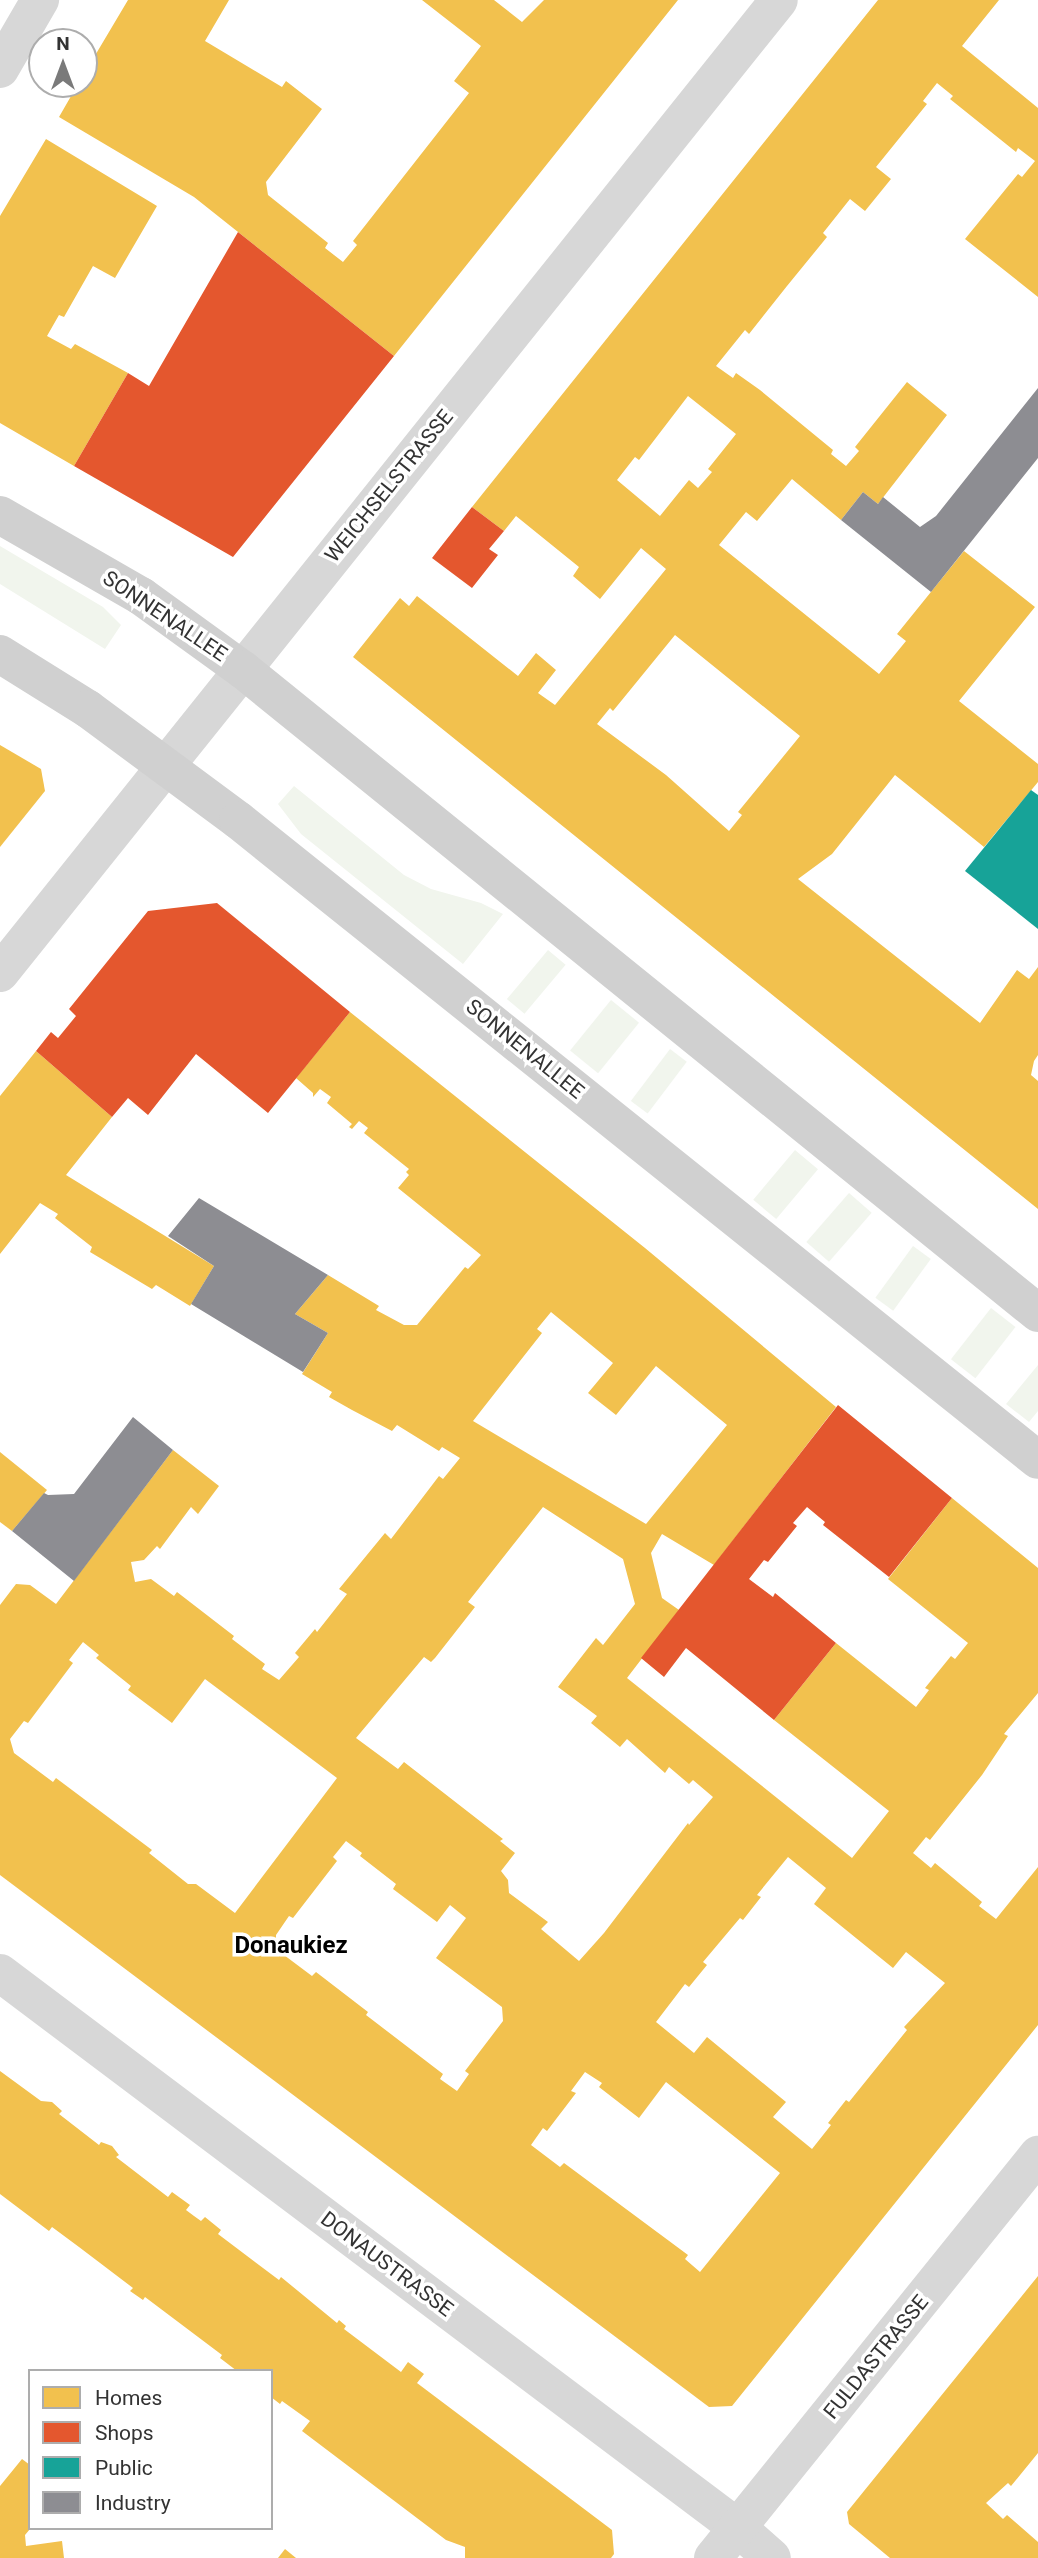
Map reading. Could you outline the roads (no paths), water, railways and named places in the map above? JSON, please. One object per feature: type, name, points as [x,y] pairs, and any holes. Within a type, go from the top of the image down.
[{"type":"main road","name":"SONNENALLEE","points":[[0,515],[141,596],[242,669],[1038,1313]]},
{"type":"main road","name":"SONNENALLEE","points":[[0,654],[61,691],[167,765],[1038,1460]]},
{"type":"street","points":[[0,69],[40,0]]},
{"type":"street","name":"WEICHSELSTRASSE","points":[[0,973],[779,0]]},
{"type":"street","name":"DONAUSTRASSE","points":[[0,1973],[738,2528],[772,2558]]},
{"type":"street","name":"FULDASTRASSE","points":[[713,2558],[1038,2155]]},
{"type":"district","name":"Donaukiez","points":[[291,1946]]}]
